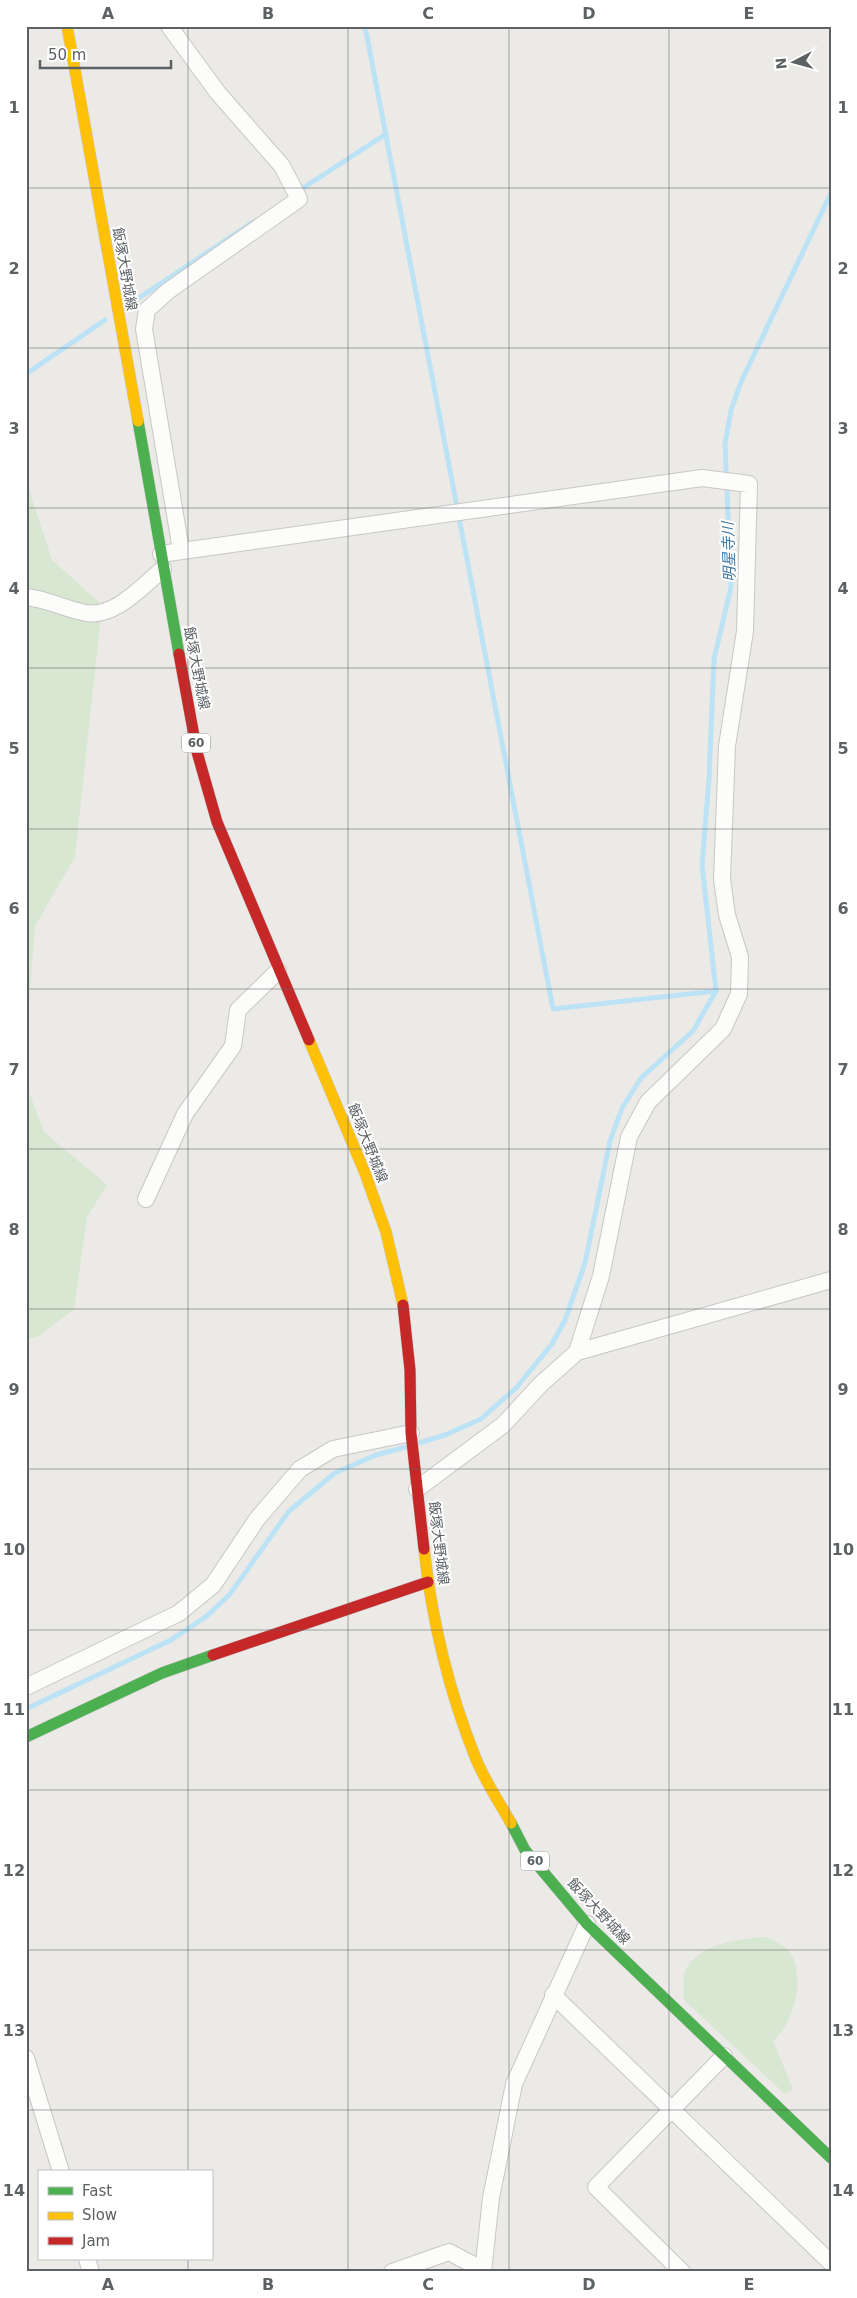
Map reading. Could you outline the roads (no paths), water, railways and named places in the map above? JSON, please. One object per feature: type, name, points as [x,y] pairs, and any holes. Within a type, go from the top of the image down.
[{"type":"main road","name":"飯塚大野城線","points":[[67,26],[197,752],[216,822],[365,1173],[386,1232],[403,1301],[410,1370],[411,1433],[428,1582],[450,1689],[477,1761],[525,1850],[587,1924],[831,2158]]},
{"type":"main road","points":[[26,1737],[162,1673],[428,1582]]},
{"type":"street","points":[[169,26],[218,93],[282,166],[299,198],[168,292],[147,310],[144,330],[182,550]]},
{"type":"street","points":[[26,597],[38,598],[86,613],[102,614],[117,606],[162,562],[182,550],[702,478],[749,484],[745,631],[727,746],[722,879],[727,915],[740,957],[739,994],[723,1028],[648,1102],[629,1137],[600,1276],[577,1352]]},
{"type":"street","points":[[146,1199],[185,1114],[233,1046],[238,1010],[278,971]]},
{"type":"street","points":[[417,1488],[504,1425],[541,1384],[577,1352],[831,1280]]},
{"type":"street","points":[[26,1687],[179,1613],[213,1585],[257,1519],[300,1469],[333,1449],[411,1433]]},
{"type":"street","points":[[392,2272],[449,2252],[483,2271],[491,2198],[514,2084],[587,1924]]},
{"type":"street","points":[[553,1995],[831,2263]]},
{"type":"street","points":[[682,2272],[596,2187],[724,2056]]},
{"type":"street","points":[[26,2058],[60,2170]]},
{"type":"waterway","points":[[365,26],[553,1009],[716,991]]},
{"type":"waterway","points":[[300,190],[386,134]]},
{"type":"waterway","name":"明星寺川","points":[[716,991],[702,865],[709,779],[714,659],[731,587],[725,444],[731,410],[741,382],[831,193]]},
{"type":"waterway","points":[[133,302],[253,222]]},
{"type":"waterway","points":[[26,374],[105,320]]},
{"type":"waterway","points":[[419,1443],[445,1435],[481,1419],[516,1388],[552,1344],[565,1320],[585,1263],[610,1141],[622,1108],[641,1078],[693,1031],[716,991]]},
{"type":"waterway","points":[[26,1709],[171,1640],[207,1616],[230,1594],[289,1511],[335,1473],[376,1455],[406,1447]]}]
